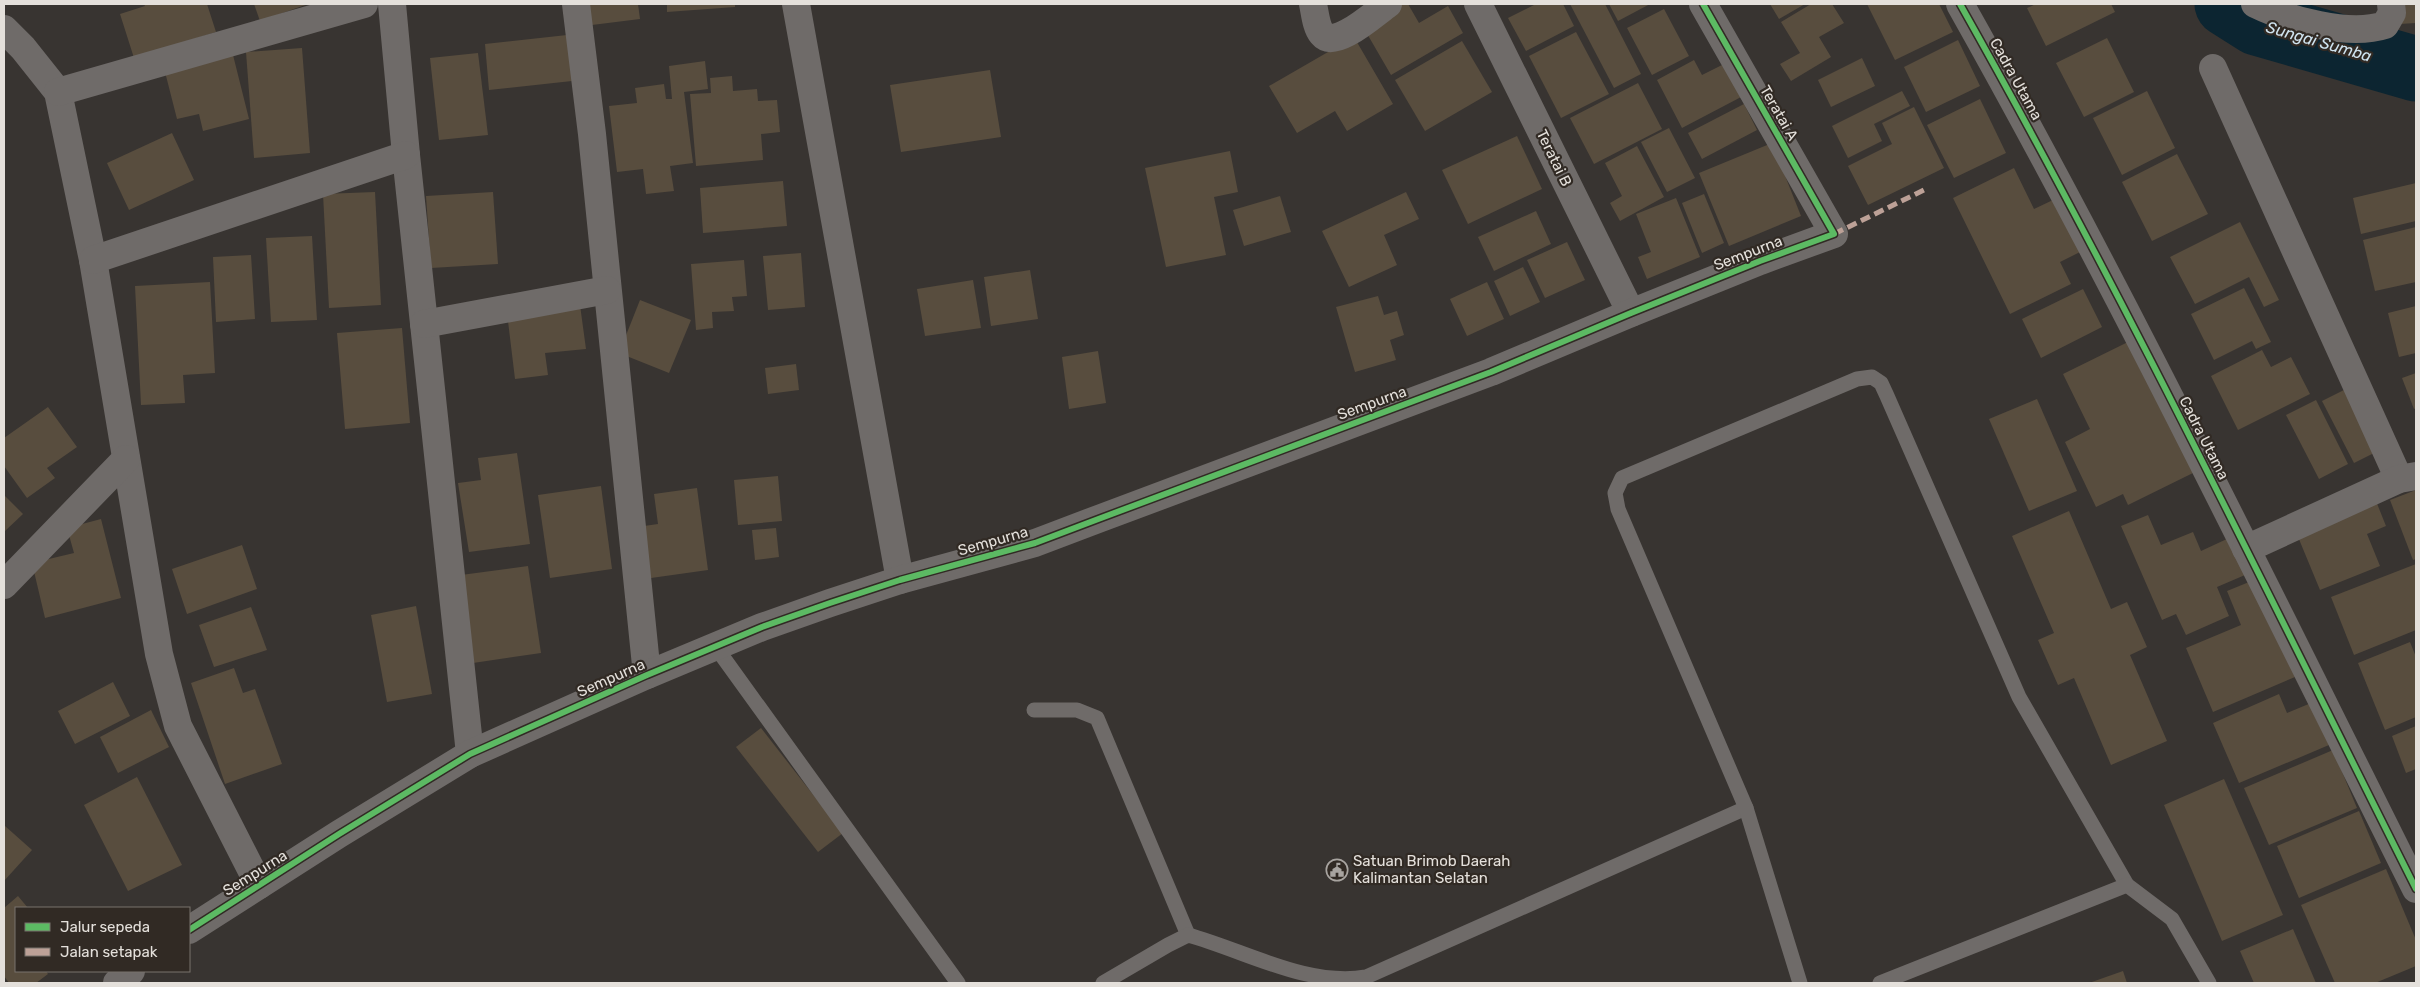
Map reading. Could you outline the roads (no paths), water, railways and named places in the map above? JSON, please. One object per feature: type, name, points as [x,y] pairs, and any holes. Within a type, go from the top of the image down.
[{"type":"street","points":[[58,92],[364,4]]},
{"type":"street","points":[[392,4],[406,155],[470,754]]},
{"type":"street","points":[[576,4],[592,134],[647,675]]},
{"type":"street","points":[[796,4],[900,580]]},
{"type":"street","points":[[1313,4],[1320,32],[1326,38],[1333,40],[1346,34],[1388,4]]},
{"type":"street","name":"Teratai B","points":[[1478,4],[1631,313]]},
{"type":"street","name":"Teratai A","points":[[1703,4],[1834,234]]},
{"type":"street","name":"Cadra Utama","points":[[1960,4],[2036,140],[2126,312],[2416,889]]},
{"type":"street","points":[[2255,4],[2293,18],[2332,26],[2370,30],[2385,25],[2392,13],[2391,4]]},
{"type":"street","points":[[4,29],[23,48],[58,92],[93,260],[159,654],[178,726],[259,885]]},
{"type":"street","points":[[2213,68],[2408,477],[2246,549]]},
{"type":"street","points":[[93,260],[406,155]]},
{"type":"street","name":"Sempurna","points":[[190,929],[470,754],[715,646],[762,627],[900,580],[1043,540],[1491,372],[1760,261],[1834,234]]},
{"type":"street","points":[[424,324],[607,290]]},
{"type":"street","points":[[4,585],[126,459]]},
{"type":"street","points":[[117,983],[130,972]]},
{"type":"lane","points":[[1800,983],[1746,808],[1618,509],[1615,493],[1622,478],[1857,379],[1872,377],[1881,383],[1887,396],[2019,697],[2127,886],[2172,919],[2209,983]]},
{"type":"lane","points":[[715,646],[958,983]]},
{"type":"lane","points":[[1034,710],[1077,710],[1097,718],[1188,935]]},
{"type":"lane","points":[[1103,983],[1188,935],[1316,980],[1346,982],[1366,977],[1746,808]]},
{"type":"lane","points":[[1880,983],[2127,886]]},
{"type":"waterway","name":"Sungai Sumba","points":[[2227,4],[2257,23],[2416,69]]},
{"type":"place","name":"Satuan Brimob Daerah Kalimantan Selatan","points":[[1337,870]]}]
